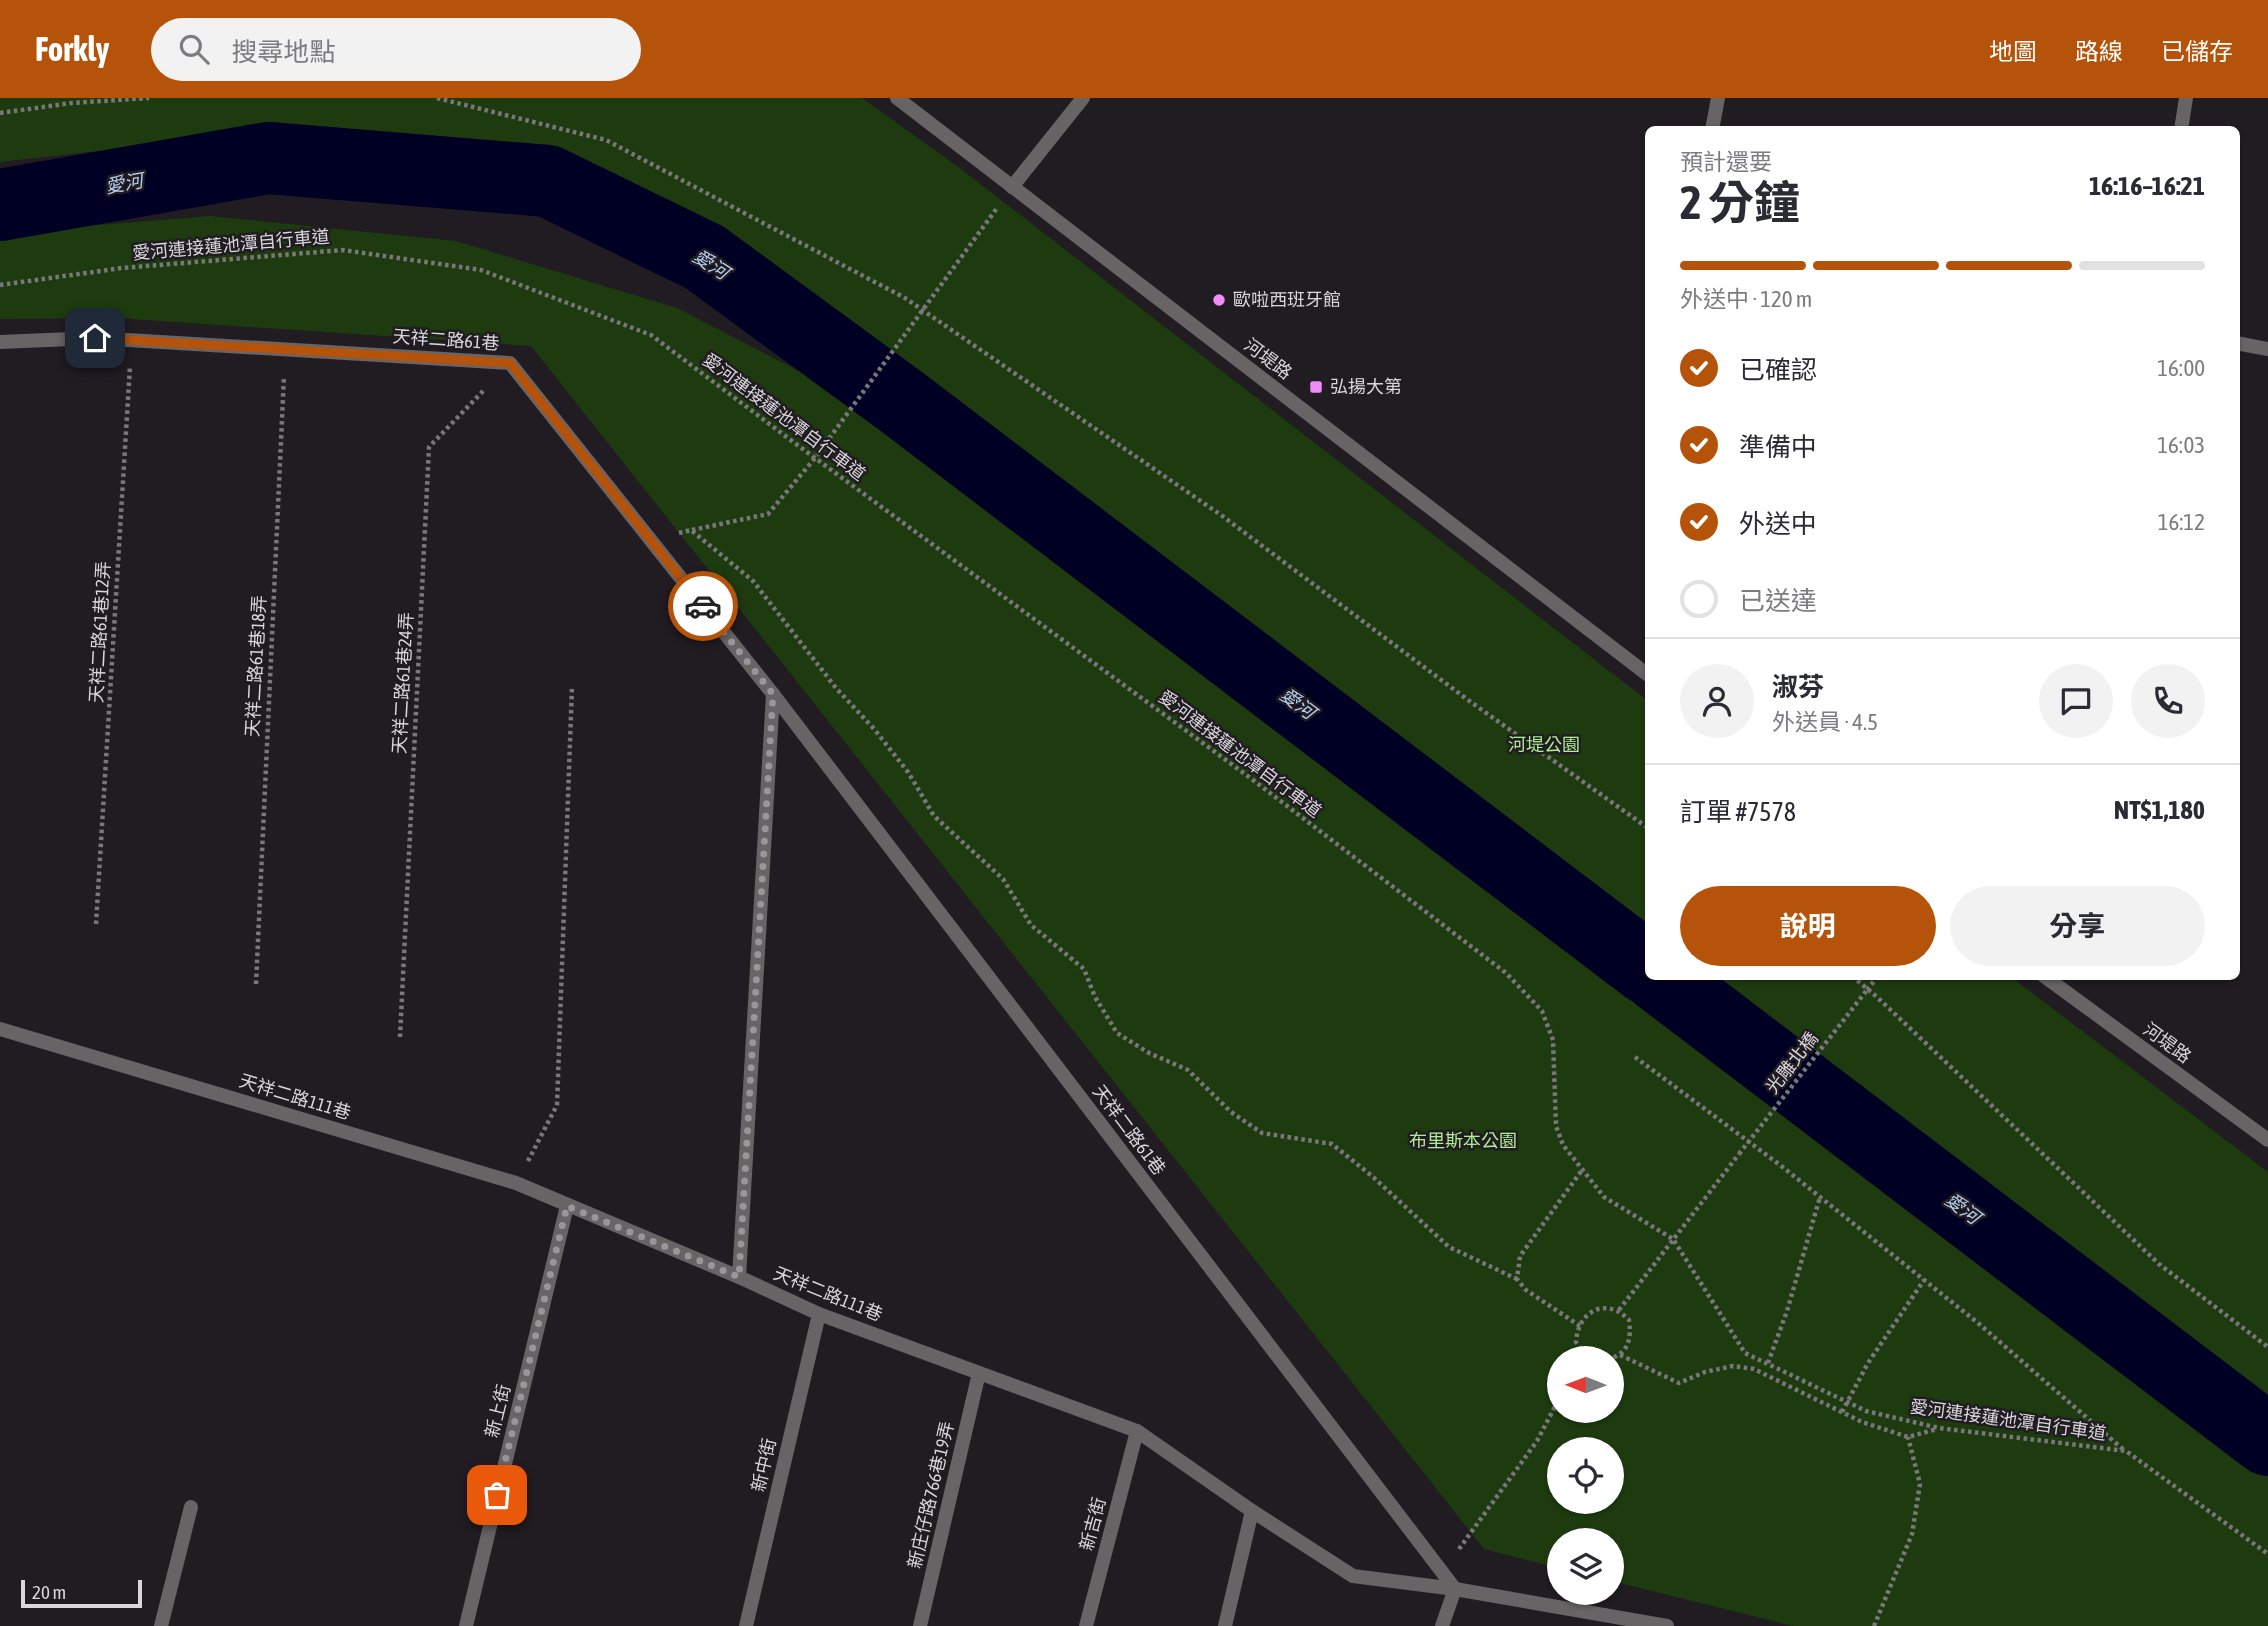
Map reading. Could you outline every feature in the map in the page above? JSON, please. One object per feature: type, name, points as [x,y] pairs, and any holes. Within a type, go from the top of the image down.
[{"type":"street","name":"河堤路","points":[[897,98],[1645,673]]},
{"type":"street","points":[[1012,187],[1083,98]]},
{"type":"street","points":[[1713,126],[1718,98]]},
{"type":"street","points":[[2182,126],[2186,98]]},
{"type":"street","name":"天祥二路61巷","points":[[0,342],[95,338],[510,363],[773,694],[1455,1589]]},
{"type":"street","points":[[2240,344],[2268,349]]},
{"type":"street","points":[[739,1277],[773,694]]},
{"type":"street","name":"河堤路","points":[[2049,980],[2268,1140]]},
{"type":"street","name":"天祥二路111巷","points":[[0,1029],[516,1183],[739,1277],[819,1314],[1137,1431],[1252,1511],[1353,1576],[1455,1589],[1667,1626]]},
{"type":"street","name":"新上街","points":[[466,1626],[567,1206]]},
{"type":"street","name":"新中街","points":[[746,1626],[819,1314]]},
{"type":"street","name":"新庄仔路766巷19弄","points":[[920,1626],[979,1373]]},
{"type":"street","name":"新吉街","points":[[1086,1626],[1137,1431]]},
{"type":"street","points":[[161,1626],[191,1507]]},
{"type":"street","points":[[1225,1626],[1252,1511]]},
{"type":"street","points":[[1442,1626],[1455,1589]]},
{"type":"path","points":[[0,113],[72,103],[149,98]]},
{"type":"path","points":[[436,98],[606,140],[905,298],[1221,515],[1468,700],[1645,826]]},
{"type":"path","points":[[651,540],[768,514],[815,458],[924,312],[1012,187]]},
{"type":"path","name":"愛河連接蓮池潭自行車道","points":[[0,285],[122,268],[343,250],[481,270],[652,335],[1249,777],[1506,973],[1542,1011],[1553,1040],[1556,1126],[1563,1145],[1604,1197],[1673,1238],[1745,1353],[1866,1411],[1939,1428],[2126,1451],[2268,1554]]},
{"type":"path","name":"天祥二路61巷12弄","points":[[96,924],[132,340]]},
{"type":"path","name":"天祥二路61巷18弄","points":[[256,984],[285,349]]},
{"type":"path","name":"天祥二路61巷24弄","points":[[400,1037],[429,447],[510,363]]},
{"type":"path","points":[[691,530],[753,581],[836,688],[875,730],[908,772],[934,816],[1003,879],[1031,925],[1084,969],[1095,997],[1117,1033],[1149,1053],[1188,1070],[1230,1112],[1262,1133],[1332,1144],[1372,1176],[1449,1247],[1517,1279],[1526,1290],[1580,1326]]},
{"type":"path","points":[[516,1183],[557,1105],[572,686]]},
{"type":"path","points":[[1856,980],[2159,1264],[2268,1347]]},
{"type":"path","name":"光雕北橋","points":[[1619,1310],[1875,980]]},
{"type":"path","points":[[1635,1057],[1820,1197],[1978,1323],[2126,1451]]},
{"type":"path","points":[[1517,1279],[1520,1256],[1582,1170]]},
{"type":"path","points":[[1768,1363],[1787,1311],[1820,1197]]},
{"type":"path","points":[[1842,1412],[1868,1363],[1924,1280]]},
{"type":"path","points":[[1578,1346],[1576,1342],[1584,1317],[1597,1309],[1619,1310],[1629,1320],[1628,1345],[1624,1350]]},
{"type":"path","points":[[1624,1357],[1679,1384],[1705,1372],[1733,1366],[1754,1369],[1862,1422],[1908,1437],[1939,1428]]},
{"type":"path","points":[[1442,1572],[1537,1441],[1547,1422]]},
{"type":"path","points":[[1874,1626],[1912,1534],[1920,1485],[1908,1437]]},
{"type":"green space","name":"河堤公園","points":[[0,98],[862,98],[961,169],[1645,699],[1645,949],[917,381],[725,235],[629,193],[487,141],[320,130],[0,162]]},
{"type":"green space","name":"布里斯本公園","points":[[211,216],[456,241],[677,308],[882,414],[1789,1090],[2268,1473],[2268,1626],[1793,1626],[1624,1584],[1624,1528],[1547,1528],[1547,1565],[1484,1549],[531,346],[115,318],[0,319],[0,233]]},
{"type":"green space","points":[[1686,980],[2015,980],[2268,1172],[2268,1409],[2047,1243]]},
{"type":"waterway","name":"愛河","points":[[0,205],[268,158],[548,181],[704,257],[902,402],[1645,967]]},
{"type":"waterway","name":"愛河","points":[[1663,980],[2268,1440]]},
{"type":"way so far","points":[[497,1495],[567,1206],[739,1277],[773,694],[703,606]]},
{"type":"place","name":"歐啦西班牙館","points":[[1219,300]]},
{"type":"place","name":"弘揚大第","points":[[1316,387]]},
{"type":"route","points":[[95,338],[510,363],[703,606]]}]
